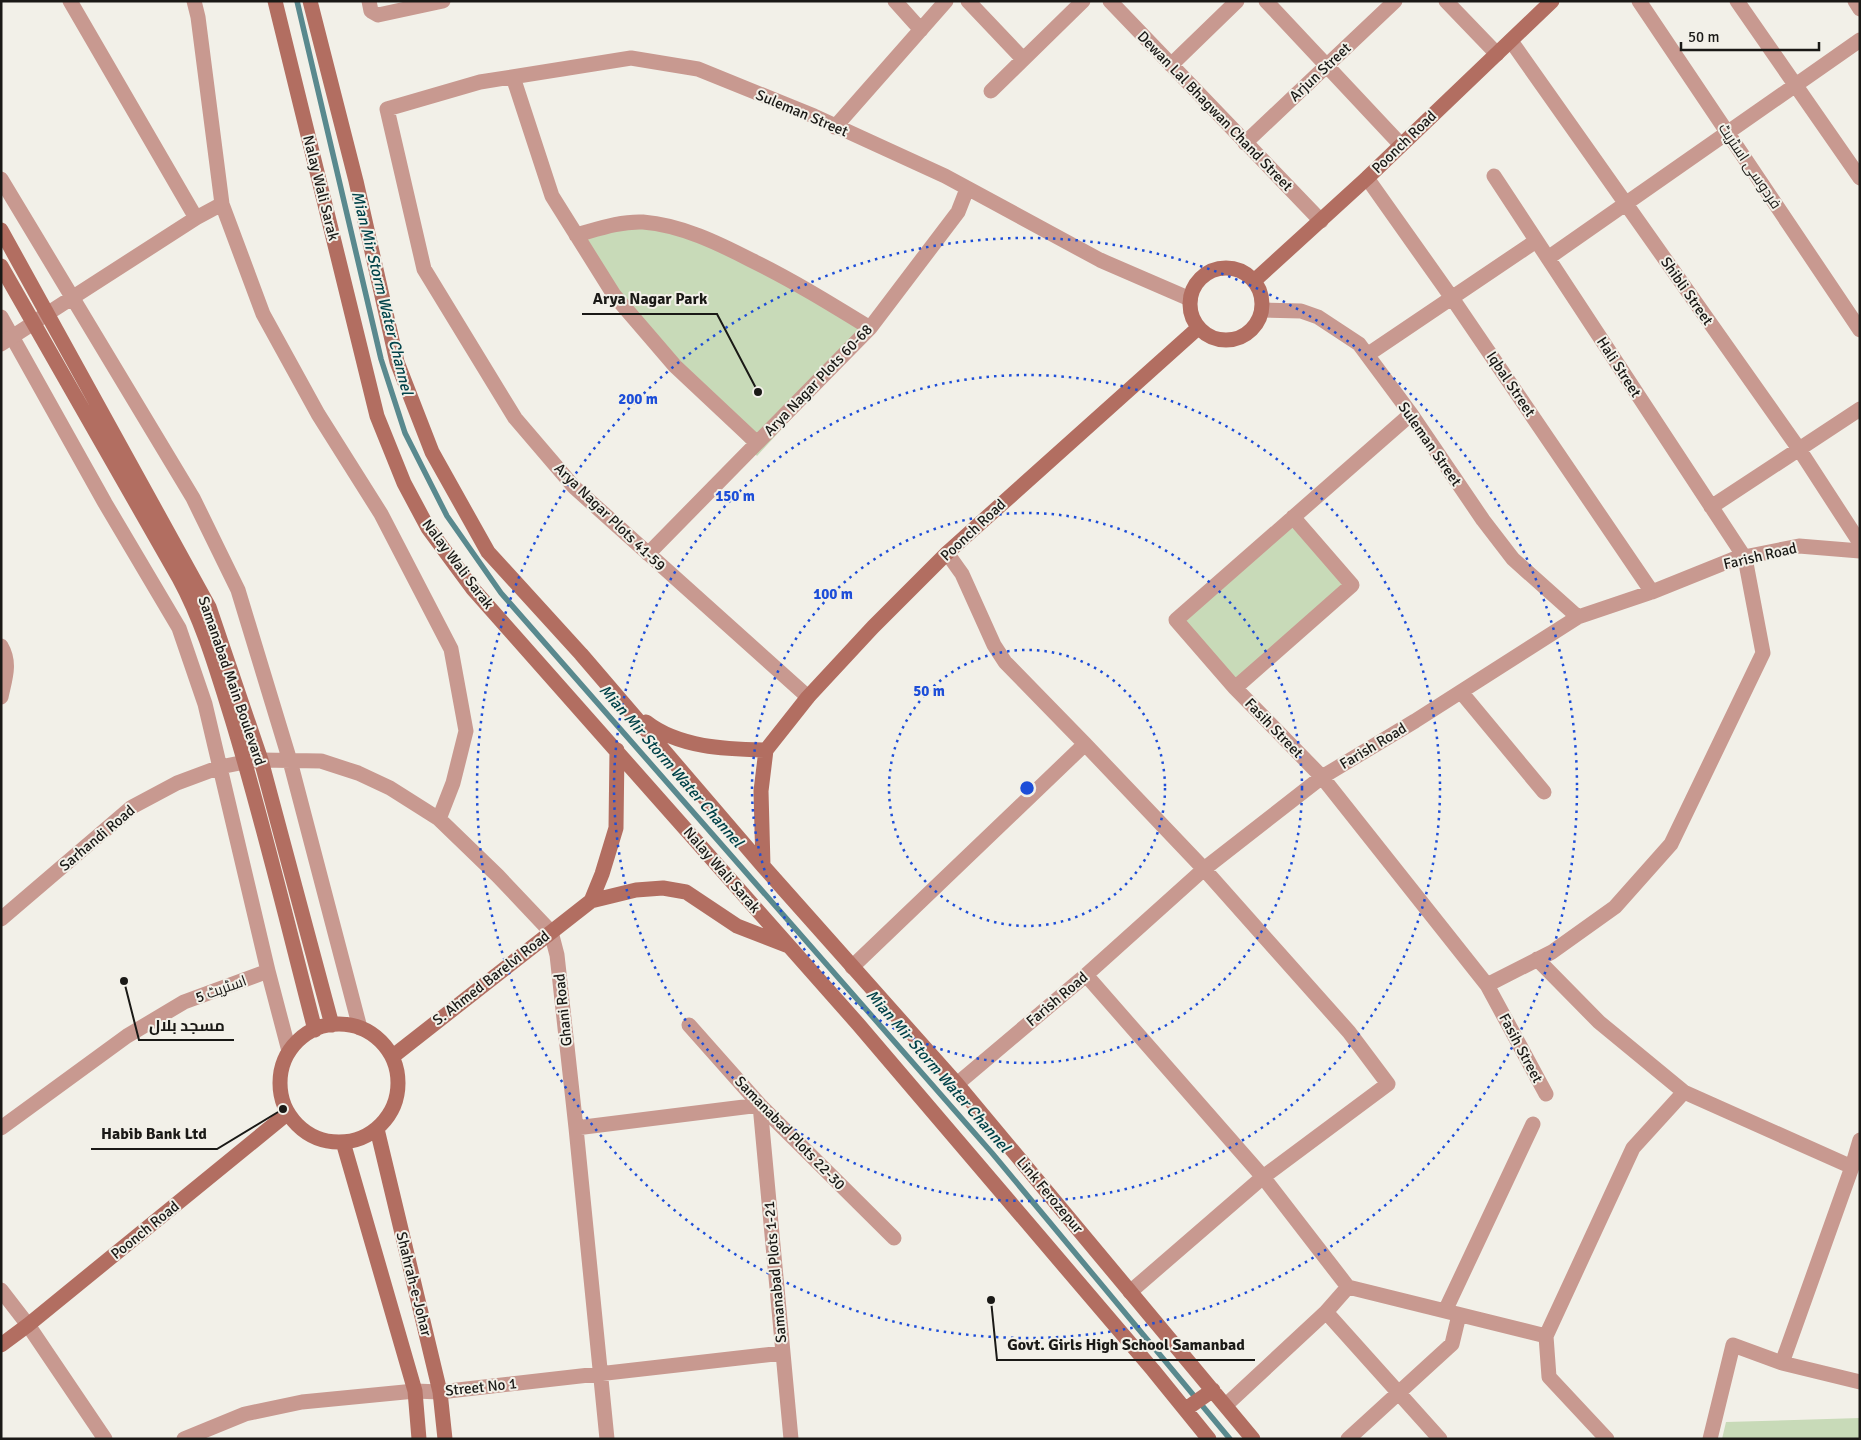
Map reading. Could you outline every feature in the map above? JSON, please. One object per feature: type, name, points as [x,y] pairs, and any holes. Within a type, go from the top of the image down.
[{"type":"main road","name":"Nalay Wali Sarak","points":[[275,1],[377,416],[404,483],[428,528],[474,589],[790,947]]},
{"type":"main road","points":[[310,1],[356,181],[397,362],[432,452],[488,552],[628,708],[763,866]]},
{"type":"main road","name":"Poonch Road","points":[[1254,282],[1367,178],[1552,1]]},
{"type":"main road","name":"Samanabad Main Boulevard","points":[[1,230],[209,607],[261,760],[332,1025]]},
{"type":"main road","name":"Samanabad Main Boulevard","points":[[1,266],[35,322],[190,597],[208,643],[245,762],[315,1030]]},
{"type":"main road","points":[[1223,268],[1234,269],[1246,274],[1254,282],[1262,300],[1262,310],[1258,323],[1249,333],[1236,340],[1222,341],[1209,336],[1198,328],[1191,314],[1190,299],[1194,287],[1201,278],[1211,271],[1223,268]]},
{"type":"main road","name":"Poonch Road","points":[[766,750],[808,697],[873,627],[947,553],[1198,328]]},
{"type":"main road","points":[[628,708],[655,729],[691,742],[728,749],[766,750],[761,791],[763,866]]},
{"type":"main road","name":"S. Ahmed Barelvi Road","points":[[591,900],[602,874],[616,828],[616,750]]},
{"type":"main road","name":"Link Ferozepur","points":[[763,866],[957,1084],[1226,1405],[1252,1439]]},
{"type":"main road","name":"S. Ahmed Barelvi Road","points":[[392,1056],[591,900],[636,890],[663,888],[686,892],[737,926],[790,947]]},
{"type":"main road","points":[[790,947],[1005,1195],[1186,1409],[1209,1439]]},
{"type":"main road","points":[[332,1025],[360,1028],[378,1040],[392,1056],[398,1076],[397,1096],[390,1114],[377,1130],[361,1139],[343,1142],[326,1141],[311,1135],[298,1126],[288,1113],[281,1092],[282,1071],[289,1052],[300,1039],[315,1030],[332,1025]]},
{"type":"main road","name":"Poonch Road","points":[[1,1345],[288,1113]]},
{"type":"main road","name":"Shahrah-e-Johar","points":[[377,1130],[440,1392],[445,1439]]},
{"type":"main road","name":"Shahrah-e-Johar","points":[[343,1142],[415,1391],[419,1439]]},
{"type":"main road","points":[[1186,1409],[1213,1390]]},
{"type":"street","points":[[70,1],[196,218]]},
{"type":"street","points":[[194,1],[222,204],[262,314],[318,414],[381,514],[451,650],[466,731],[453,782],[439,819]]},
{"type":"street","points":[[370,1],[372,11],[378,15],[443,1]]},
{"type":"street","points":[[894,1],[921,30]]},
{"type":"street","points":[[835,127],[946,1]]},
{"type":"street","points":[[968,1],[1023,59]]},
{"type":"street","points":[[991,91],[1083,1]]},
{"type":"street","name":"Dewan Lal Bhagwan Chand Street","points":[[1110,1],[1321,221]]},
{"type":"street","points":[[1171,65],[1237,1]]},
{"type":"street","points":[[1266,1],[1401,145]]},
{"type":"street","name":"Arjun Street","points":[[1245,143],[1395,1]]},
{"type":"street","points":[[1446,1],[1497,54]]},
{"type":"street","name":"فردوسی اسٹریٹ","points":[[1639,1],[1860,330]]},
{"type":"street","points":[[1738,1],[1860,178]]},
{"type":"street","points":[[1855,1],[1860,9]]},
{"type":"street","points":[[1548,258],[1860,40]]},
{"type":"street","name":"Shibli Street","points":[[1511,41],[1798,449],[1860,543]]},
{"type":"street","name":"Suleman Street","points":[[387,109],[480,82],[631,58],[698,69],[945,176],[1100,260],[1190,299]]},
{"type":"street","points":[[513,77],[552,196],[614,295],[669,359],[757,443]]},
{"type":"street","name":"Arya Nagar Plots 41-59","points":[[387,109],[424,269],[515,418],[574,487],[808,697]]},
{"type":"street","name":"Hali Street","points":[[1494,176],[1745,558]]},
{"type":"street","name":"Iqbal Street","points":[[1367,178],[1452,298],[1652,592]]},
{"type":"street","points":[[1,179],[193,498],[238,590],[290,761],[360,1028]]},
{"type":"street","name":"Arya Nagar Plots 60-68","points":[[648,554],[870,328],[958,212],[968,189]]},
{"type":"street","points":[[7,340],[196,218],[222,204]]},
{"type":"street","points":[[576,235],[616,224],[643,222],[674,228],[716,242],[807,288],[870,328]]},
{"type":"street","points":[[1367,355],[1536,241]]},
{"type":"street","name":"Suleman Street","points":[[1262,310],[1301,311],[1318,317],[1359,344],[1411,414],[1483,520],[1513,559],[1578,617]]},
{"type":"street","points":[[1,317],[7,340],[179,628],[205,704],[289,1052]]},
{"type":"street","points":[[1711,507],[1860,409]]},
{"type":"street","name":"Fasih Street","points":[[1411,414],[1176,620],[1235,688],[1322,777],[1487,985],[1546,1094]]},
{"type":"street","points":[[1235,688],[1352,584],[1293,517]]},
{"type":"street","name":"Farish Road","points":[[957,1084],[1086,975],[1204,869],[1322,777],[1461,692],[1578,617],[1652,592],[1734,559],[1799,546],[1860,551]]},
{"type":"street","points":[[947,553],[962,574],[994,645],[1005,662],[1204,869],[1349,1032],[1388,1084],[1263,1177],[1130,1292]]},
{"type":"street","points":[[1487,985],[1552,952],[1615,907],[1671,844],[1762,653],[1745,558]]},
{"type":"street","points":[[1,646],[7,657],[1,697]]},
{"type":"street","points":[[1461,692],[1544,792]]},
{"type":"street","points":[[852,967],[1085,744]]},
{"type":"street","name":"Ghani Road","points":[[261,760],[321,761],[358,773],[390,788],[439,819],[498,876],[551,932],[557,955],[576,1128],[606,1439]]},
{"type":"street","name":"Sarhandi Road","points":[[1,919],[132,808],[177,783],[220,767],[261,760]]},
{"type":"street","points":[[1537,959],[1599,1022],[1684,1092],[1852,1167]]},
{"type":"street","name":"اسٹریٹ 5","points":[[1,1128],[127,1036],[184,1002],[268,971]]},
{"type":"street","points":[[1086,975],[1263,1177],[1348,1288],[1546,1336]]},
{"type":"street","name":"Samanabad Plots 22-30","points":[[689,1025],[760,1105],[894,1238]]},
{"type":"street","points":[[1607,1439],[1549,1377],[1546,1336],[1633,1148],[1684,1092]]},
{"type":"street","points":[[576,1128],[760,1105]]},
{"type":"street","name":"Samanabad Plots 1-21","points":[[760,1105],[791,1439]]},
{"type":"street","points":[[1348,1439],[1452,1344],[1452,1313],[1533,1124]]},
{"type":"street","points":[[1782,1363],[1860,1140]]},
{"type":"street","points":[[1226,1405],[1326,1312],[1348,1288]]},
{"type":"street","points":[[1,1290],[28,1325],[105,1439]]},
{"type":"street","points":[[1326,1312],[1440,1439]]},
{"type":"street","points":[[1710,1439],[1733,1345],[1782,1363],[1860,1382]]},
{"type":"street","name":"Street No 1","points":[[184,1439],[245,1414],[302,1402],[415,1391],[440,1392],[783,1353]]},
{"type":"green space","points":[[643,227],[684,236],[722,250],[873,329],[757,456],[610,286],[578,236]]},
{"type":"green space","points":[[1293,517],[1352,585],[1235,688],[1176,620]]},
{"type":"green space","points":[[1860,1418],[1860,1439],[1722,1439],[1726,1422]]},
{"type":"waterway","name":"Mian Mir Storm Water Channel","points":[[297,1],[381,359],[405,433],[447,516],[501,593],[992,1153],[1230,1439]]},
{"type":"place","name":"Arya Nagar Park","points":[[758,392]]},
{"type":"place","name":"مسجد بلال","points":[[124,981]]},
{"type":"place","name":"Habib Bank Ltd","points":[[283,1109]]},
{"type":"place","name":"Govt. Girls High School Samanbad","points":[[991,1300]]}]
